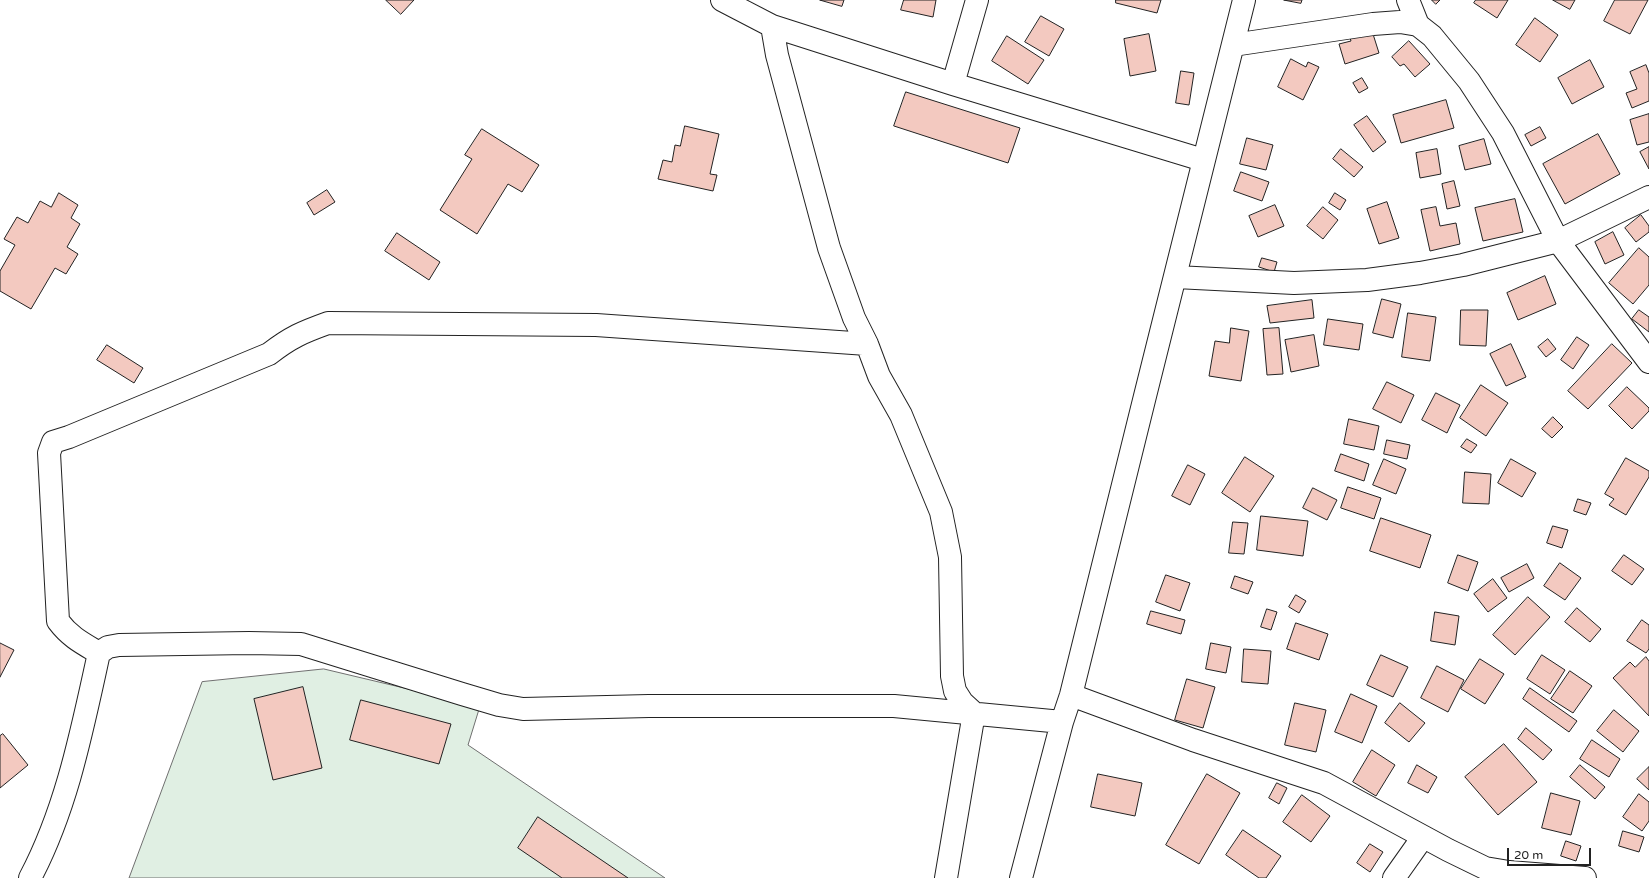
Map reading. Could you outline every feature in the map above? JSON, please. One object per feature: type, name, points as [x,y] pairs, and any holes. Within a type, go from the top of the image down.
[{"type":"street","points":[[722,0],[742,5],[772,26],[953,84],[1203,160]]},
{"type":"street","points":[[953,84],[977,0]]},
{"type":"street","points":[[1020,878],[1062,722],[1071,695],[1244,0]]},
{"type":"street","points":[[1408,0],[1418,25]]},
{"type":"street","points":[[1233,45],[1372,24],[1400,22],[1418,25],[1432,36],[1448,54],[1468,81],[1503,134],[1558,241],[1649,362]]},
{"type":"street","points":[[772,26],[777,55],[829,248],[854,318],[867,344],[879,376],[901,415],[942,512],[950,557],[952,676],[955,692],[962,702],[974,713]]},
{"type":"street","points":[[1176,277],[1238,282],[1294,283],[1367,280],[1463,265],[1558,241],[1649,197]]},
{"type":"street","points":[[99,653],[77,641],[58,621],[49,453],[53,442],[70,438],[269,354],[287,340],[301,333],[328,324],[596,325],[867,344]]},
{"type":"street","points":[[30,878],[45,850],[71,770],[99,653],[108,647],[125,644],[301,644],[499,705],[523,709],[649,706],[894,706],[1062,722]]},
{"type":"street","points":[[1071,695],[1193,740],[1324,783],[1423,837],[1485,868],[1509,872],[1585,878]]},
{"type":"street","points":[[946,878],[974,713]]},
{"type":"street","points":[[1394,878],[1423,837]]},
{"type":"green space","points":[[324,669],[480,706],[468,745],[665,878],[129,878],[202,682]]},
{"type":"building","points":[[386,0],[414,0],[401,14]]},
{"type":"building","points":[[820,0],[844,0],[842,6]]},
{"type":"building","points":[[904,0],[936,0],[933,17],[901,10]]},
{"type":"building","points":[[1116,0],[1161,0],[1157,13],[1116,3]]},
{"type":"building","points":[[1284,0],[1302,0],[1301,3]]},
{"type":"building","points":[[1432,0],[1440,0],[1436,4]]},
{"type":"building","points":[[1476,0],[1508,0],[1497,18],[1474,3]]},
{"type":"building","points":[[1553,0],[1575,0],[1570,9]]},
{"type":"building","points":[[1615,0],[1648,0],[1630,34],[1604,21]]},
{"type":"building","points":[[1041,16],[1064,29],[1049,56],[1025,42]]},
{"type":"building","points":[[1535,18],[1558,35],[1540,62],[1516,45]]},
{"type":"building","points":[[1149,34],[1156,71],[1130,76],[1124,39]]},
{"type":"building","points":[[1373,34],[1379,53],[1345,64],[1339,44],[1351,41],[1349,35]]},
{"type":"building","points":[[1007,36],[1044,60],[1028,84],[992,61]]},
{"type":"building","points":[[1409,41],[1430,64],[1415,77],[1404,64],[1400,66],[1392,57]]},
{"type":"building","points":[[1291,59],[1306,67],[1308,62],[1319,67],[1303,100],[1278,87]]},
{"type":"building","points":[[1590,60],[1604,87],[1572,104],[1558,78]]},
{"type":"building","points":[[1646,65],[1649,73],[1649,101],[1632,108],[1626,93],[1637,89],[1630,72]]},
{"type":"building","points":[[1181,71],[1194,73],[1189,105],[1176,103]]},
{"type":"building","points":[[1362,78],[1368,88],[1359,93],[1353,83]]},
{"type":"building","points":[[906,92],[1020,128],[1008,163],[894,126]]},
{"type":"building","points":[[1446,100],[1454,128],[1401,143],[1393,115]]},
{"type":"building","points":[[1649,114],[1649,142],[1637,145],[1630,120]]},
{"type":"building","points":[[1367,116],[1386,142],[1373,152],[1354,125]]},
{"type":"building","points":[[685,126],[719,134],[710,174],[717,175],[713,191],[658,179],[663,160],[672,162],[675,145],[680,146]]},
{"type":"building","points":[[1540,127],[1546,138],[1531,146],[1525,135]]},
{"type":"building","points":[[482,129],[539,165],[522,192],[508,184],[477,234],[440,210],[472,159],[465,155]]},
{"type":"building","points":[[1598,134],[1620,174],[1565,204],[1543,164]]},
{"type":"building","points":[[1247,138],[1273,145],[1266,170],[1240,164]]},
{"type":"building","points":[[1484,139],[1491,164],[1465,170],[1459,146]]},
{"type":"building","points":[[1649,147],[1649,169],[1640,152]]},
{"type":"building","points":[[1341,149],[1363,167],[1354,177],[1333,159]]},
{"type":"building","points":[[1437,149],[1441,174],[1420,178],[1416,153]]},
{"type":"building","points":[[1241,172],[1269,182],[1262,201],[1234,191]]},
{"type":"building","points":[[1454,181],[1460,206],[1447,209],[1442,184]]},
{"type":"building","points":[[327,190],[335,202],[314,215],[307,203]]},
{"type":"building","points":[[59,193],[78,205],[71,218],[80,224],[67,247],[78,254],[66,274],[55,268],[31,309],[0,291],[0,271],[15,245],[4,239],[17,217],[28,223],[40,201],[51,207]]},
{"type":"building","points":[[1335,193],[1346,200],[1340,210],[1329,203]]},
{"type":"building","points":[[1515,199],[1523,232],[1483,241],[1475,208]]},
{"type":"building","points":[[1387,202],[1399,238],[1379,244],[1367,209]]},
{"type":"building","points":[[1275,205],[1284,226],[1258,237],[1249,216]]},
{"type":"building","points":[[1323,207],[1338,220],[1323,239],[1307,226]]},
{"type":"building","points":[[1436,207],[1440,226],[1456,223],[1460,244],[1430,251],[1421,210]]},
{"type":"building","points":[[1641,215],[1649,226],[1649,232],[1636,242],[1625,228]]},
{"type":"building","points":[[1613,232],[1624,255],[1605,264],[1595,242]]},
{"type":"building","points":[[397,233],[440,262],[429,280],[385,251]]},
{"type":"building","points":[[1639,248],[1649,257],[1649,285],[1633,304],[1609,283]]},
{"type":"building","points":[[1262,258],[1277,262],[1274,272],[1259,267]]},
{"type":"building","points":[[1545,276],[1556,304],[1518,320],[1507,293]]},
{"type":"building","points":[[1382,299],[1401,304],[1393,338],[1373,333]]},
{"type":"building","points":[[1312,300],[1314,318],[1270,323],[1267,306]]},
{"type":"building","points":[[1461,310],[1488,310],[1486,346],[1460,345]]},
{"type":"building","points":[[1639,310],[1649,317],[1649,332],[1632,319]]},
{"type":"building","points":[[1408,313],[1436,317],[1430,361],[1402,357]]},
{"type":"building","points":[[1328,319],[1363,324],[1359,350],[1324,345]]},
{"type":"building","points":[[1231,328],[1249,331],[1241,381],[1209,376],[1215,341],[1229,343]]},
{"type":"building","points":[[1279,328],[1283,374],[1267,375],[1263,329]]},
{"type":"building","points":[[1314,335],[1319,366],[1291,372],[1285,340]]},
{"type":"building","points":[[1577,337],[1589,345],[1573,369],[1561,360]]},
{"type":"building","points":[[1548,339],[1556,349],[1546,357],[1538,347]]},
{"type":"building","points":[[1511,344],[1526,377],[1506,386],[1490,354]]},
{"type":"building","points":[[1612,344],[1632,363],[1588,409],[1568,391]]},
{"type":"building","points":[[107,345],[143,368],[134,383],[97,360]]},
{"type":"building","points":[[1387,382],[1414,395],[1401,423],[1373,409]]},
{"type":"building","points":[[1481,385],[1508,403],[1486,436],[1460,418]]},
{"type":"building","points":[[1627,387],[1649,408],[1649,411],[1632,429],[1609,406]]},
{"type":"building","points":[[1436,393],[1460,405],[1447,433],[1422,420]]},
{"type":"building","points":[[1553,417],[1563,427],[1552,438],[1542,429]]},
{"type":"building","points":[[1349,419],[1379,426],[1374,450],[1344,444]]},
{"type":"building","points":[[1467,439],[1477,445],[1471,453],[1461,447]]},
{"type":"building","points":[[1387,440],[1410,445],[1407,459],[1384,454]]},
{"type":"building","points":[[1341,454],[1369,464],[1364,481],[1335,471]]},
{"type":"building","points":[[1245,457],[1274,476],[1250,512],[1222,493]]},
{"type":"building","points":[[1626,458],[1649,471],[1649,477],[1626,515],[1609,505],[1614,499],[1605,494]]},
{"type":"building","points":[[1384,459],[1406,469],[1396,494],[1373,485]]},
{"type":"building","points":[[1511,459],[1536,473],[1522,497],[1498,483]]},
{"type":"building","points":[[1188,465],[1205,474],[1190,505],[1172,496]]},
{"type":"building","points":[[1465,472],[1491,474],[1489,504],[1463,503]]},
{"type":"building","points":[[1348,487],[1381,498],[1374,519],[1341,508]]},
{"type":"building","points":[[1313,488],[1337,500],[1327,520],[1303,508]]},
{"type":"building","points":[[1578,499],[1591,503],[1586,515],[1574,511]]},
{"type":"building","points":[[1261,516],[1308,521],[1303,556],[1257,550]]},
{"type":"building","points":[[1381,518],[1431,535],[1420,568],[1370,551]]},
{"type":"building","points":[[1233,522],[1248,523],[1244,554],[1229,553]]},
{"type":"building","points":[[1553,526],[1568,530],[1562,548],[1547,543]]},
{"type":"building","points":[[1458,555],[1478,562],[1468,591],[1448,583]]},
{"type":"building","points":[[1624,555],[1644,569],[1632,585],[1612,571]]},
{"type":"building","points":[[1560,563],[1581,578],[1565,600],[1544,586]]},
{"type":"building","points":[[1527,564],[1534,578],[1509,592],[1501,578]]},
{"type":"building","points":[[1166,575],[1190,583],[1180,611],[1156,602]]},
{"type":"building","points":[[1235,576],[1253,582],[1248,594],[1231,588]]},
{"type":"building","points":[[1493,579],[1507,598],[1488,612],[1474,594]]},
{"type":"building","points":[[1296,595],[1306,601],[1299,613],[1289,607]]},
{"type":"building","points":[[1528,597],[1550,617],[1515,655],[1493,635]]},
{"type":"building","points":[[1577,608],[1601,629],[1590,642],[1565,622]]},
{"type":"building","points":[[1267,609],[1277,612],[1271,630],[1261,627]]},
{"type":"building","points":[[1151,611],[1185,620],[1181,634],[1147,624]]},
{"type":"building","points":[[1435,612],[1459,616],[1455,645],[1431,641]]},
{"type":"building","points":[[1642,620],[1649,625],[1649,649],[1646,653],[1627,641]]},
{"type":"building","points":[[1296,623],[1328,634],[1319,660],[1287,649]]},
{"type":"building","points":[[0,643],[14,650],[0,677]]},
{"type":"building","points":[[1211,643],[1231,647],[1226,673],[1206,669]]},
{"type":"building","points":[[1244,649],[1271,651],[1268,684],[1242,682]]},
{"type":"building","points":[[1381,655],[1408,667],[1393,697],[1367,685]]},
{"type":"building","points":[[1542,655],[1565,670],[1550,694],[1527,679]]},
{"type":"building","points":[[1646,657],[1649,661],[1649,716],[1613,678],[1630,662],[1635,667]]},
{"type":"building","points":[[1480,659],[1504,674],[1485,704],[1461,689]]},
{"type":"building","points":[[1437,666],[1464,680],[1448,712],[1421,698]]},
{"type":"building","points":[[1570,671],[1592,686],[1573,713],[1551,699]]},
{"type":"building","points":[[1187,679],[1215,687],[1203,728],[1175,720]]},
{"type":"building","points":[[303,687],[322,768],[273,780],[254,699]]},
{"type":"building","points":[[1530,688],[1577,721],[1569,732],[1523,699]]},
{"type":"building","points":[[1351,694],[1377,706],[1362,743],[1335,732]]},
{"type":"building","points":[[361,700],[451,724],[439,764],[350,740]]},
{"type":"building","points":[[1295,703],[1326,710],[1316,752],[1285,745]]},
{"type":"building","points":[[1400,703],[1425,723],[1409,742],[1385,723]]},
{"type":"building","points":[[1614,710],[1639,731],[1623,752],[1597,731]]},
{"type":"building","points":[[1526,728],[1552,750],[1543,760],[1518,739]]},
{"type":"building","points":[[3,734],[28,765],[0,788],[0,736]]},
{"type":"building","points":[[1592,740],[1620,759],[1609,777],[1580,759]]},
{"type":"building","points":[[1504,744],[1537,782],[1498,815],[1465,777]]},
{"type":"building","points":[[1372,750],[1395,765],[1376,796],[1353,782]]},
{"type":"building","points":[[1417,765],[1437,777],[1428,793],[1408,783]]},
{"type":"building","points":[[1580,765],[1605,787],[1595,799],[1570,777]]},
{"type":"building","points":[[1649,767],[1649,790],[1637,779]]},
{"type":"building","points":[[1098,774],[1142,783],[1135,816],[1091,807]]},
{"type":"building","points":[[1207,774],[1240,793],[1199,864],[1166,845]]},
{"type":"building","points":[[1277,783],[1287,788],[1279,804],[1269,798]]},
{"type":"building","points":[[1551,793],[1580,801],[1571,835],[1542,828]]},
{"type":"building","points":[[1639,794],[1649,802],[1649,821],[1642,831],[1623,817]]},
{"type":"building","points":[[1302,795],[1330,816],[1311,842],[1283,822]]},
{"type":"building","points":[[538,817],[628,878],[562,878],[518,848]]},
{"type":"building","points":[[1243,830],[1281,856],[1266,878],[1259,878],[1226,855]]},
{"type":"building","points":[[1623,831],[1644,837],[1639,852],[1619,846]]},
{"type":"building","points":[[1566,841],[1581,846],[1576,861],[1561,856]]},
{"type":"building","points":[[1370,844],[1383,852],[1370,872],[1357,863]]}]
